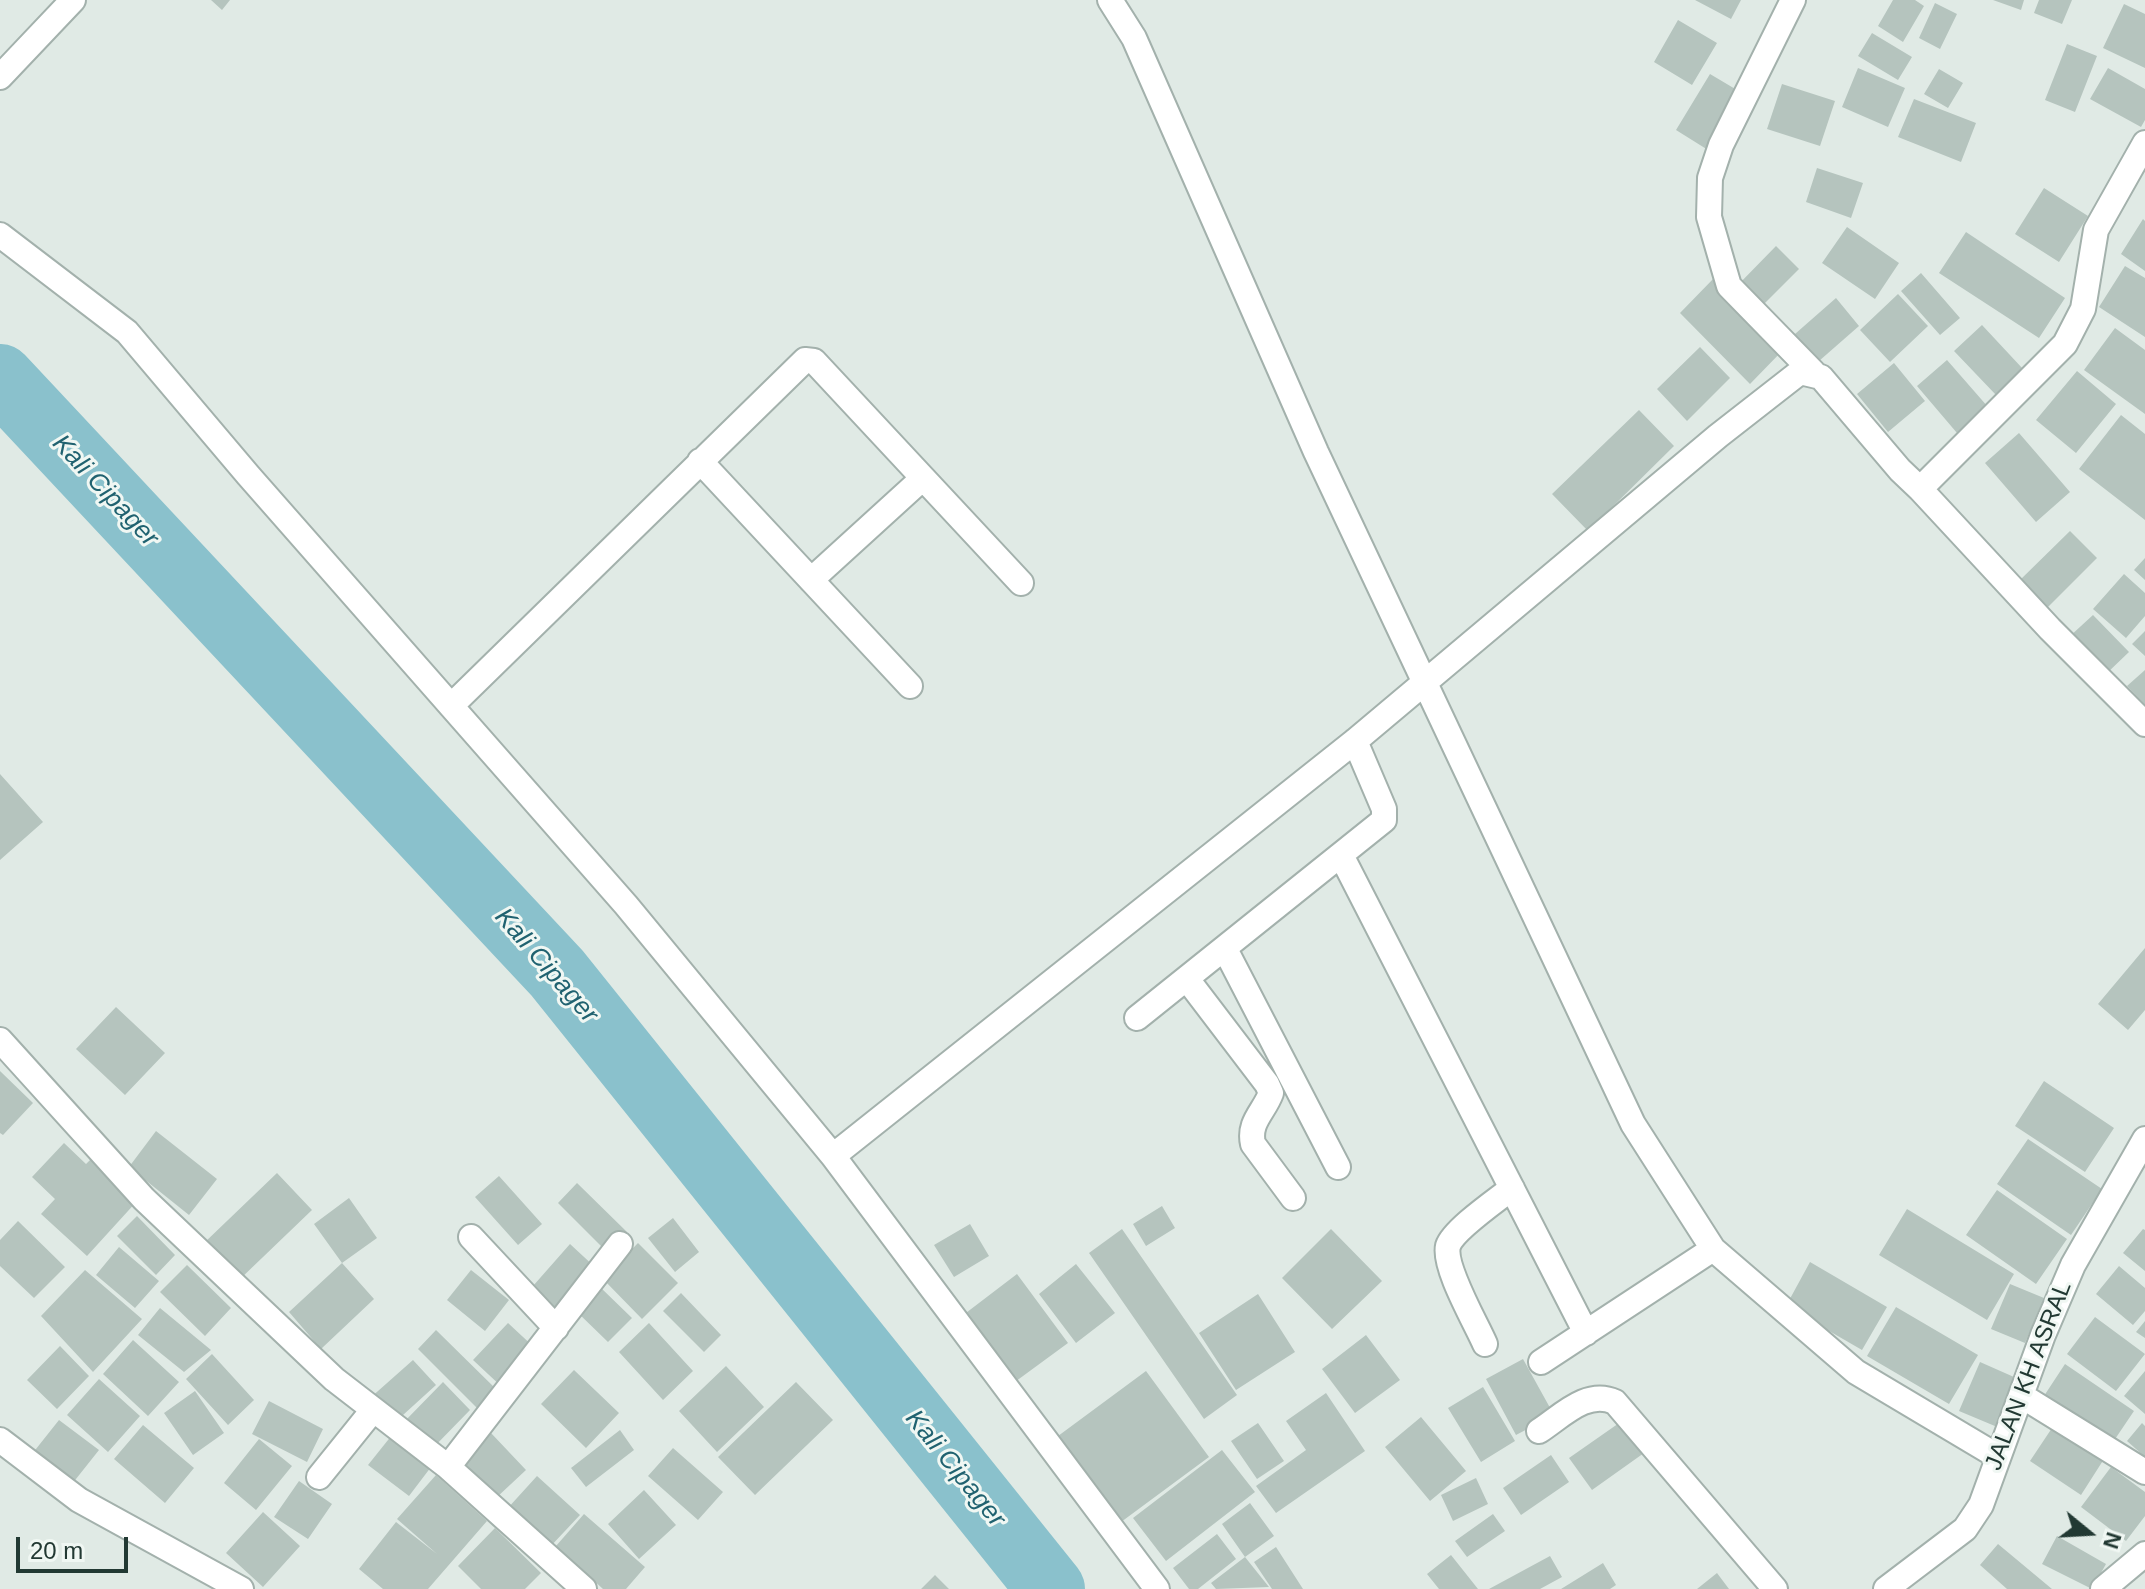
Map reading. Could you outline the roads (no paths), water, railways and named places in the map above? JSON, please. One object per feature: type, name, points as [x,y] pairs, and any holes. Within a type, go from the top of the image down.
[{"type":"street","points":[[0,77],[73,0]]},
{"type":"street","points":[[1110,0],[1134,38],[1310,437],[1633,1124],[1713,1249],[1856,1372],[1997,1456]]},
{"type":"street","points":[[1793,0],[1721,145],[1710,178],[1709,217],[1729,286],[1827,383],[1900,470],[2050,629],[2145,724]]},
{"type":"street","points":[[1920,489],[2065,344],[2083,309],[2096,230],[2145,143]]},
{"type":"street","points":[[0,235],[127,332],[626,905],[833,1156],[1157,1589]]},
{"type":"street","points":[[451,706],[805,360],[814,361],[1021,583]]},
{"type":"street","points":[[833,1156],[1355,741],[1718,436],[1800,372],[1813,372]]},
{"type":"street","points":[[700,461],[910,686]]},
{"type":"street","points":[[811,580],[923,478]]},
{"type":"street","points":[[1137,1018],[1342,857],[1384,820],[1384,809],[1355,741]]},
{"type":"street","points":[[1342,857],[1586,1333]]},
{"type":"street","points":[[1225,949],[1338,1167]]},
{"type":"street","points":[[1187,979],[1271,1093],[1252,1124],[1253,1144],[1293,1198]]},
{"type":"street","points":[[0,1040],[144,1199],[334,1379],[448,1467],[584,1589]]},
{"type":"street","points":[[1251,1134],[1302,1098]]},
{"type":"street","name":"JALAN KH ASRAL","points":[[1886,1589],[1965,1529],[1981,1505],[1997,1456],[2073,1265],[2145,1139]]},
{"type":"street","points":[[1485,1344],[1448,1262],[1448,1245],[1512,1188]]},
{"type":"street","points":[[471,1237],[556,1328]]},
{"type":"street","points":[[448,1467],[620,1244]]},
{"type":"street","points":[[1541,1362],[1713,1249]]},
{"type":"street","points":[[1539,1431],[1589,1398],[1603,1396],[1615,1402],[1775,1589]]},
{"type":"street","points":[[2022,1396],[2145,1472]]},
{"type":"street","points":[[319,1477],[373,1410]]},
{"type":"street","points":[[0,1440],[79,1500],[241,1589]]},
{"type":"street","points":[[2103,1589],[2145,1554]]},
{"type":"waterway","name":"Kali Cipager","points":[[0,378],[557,973],[1051,1589]]}]
